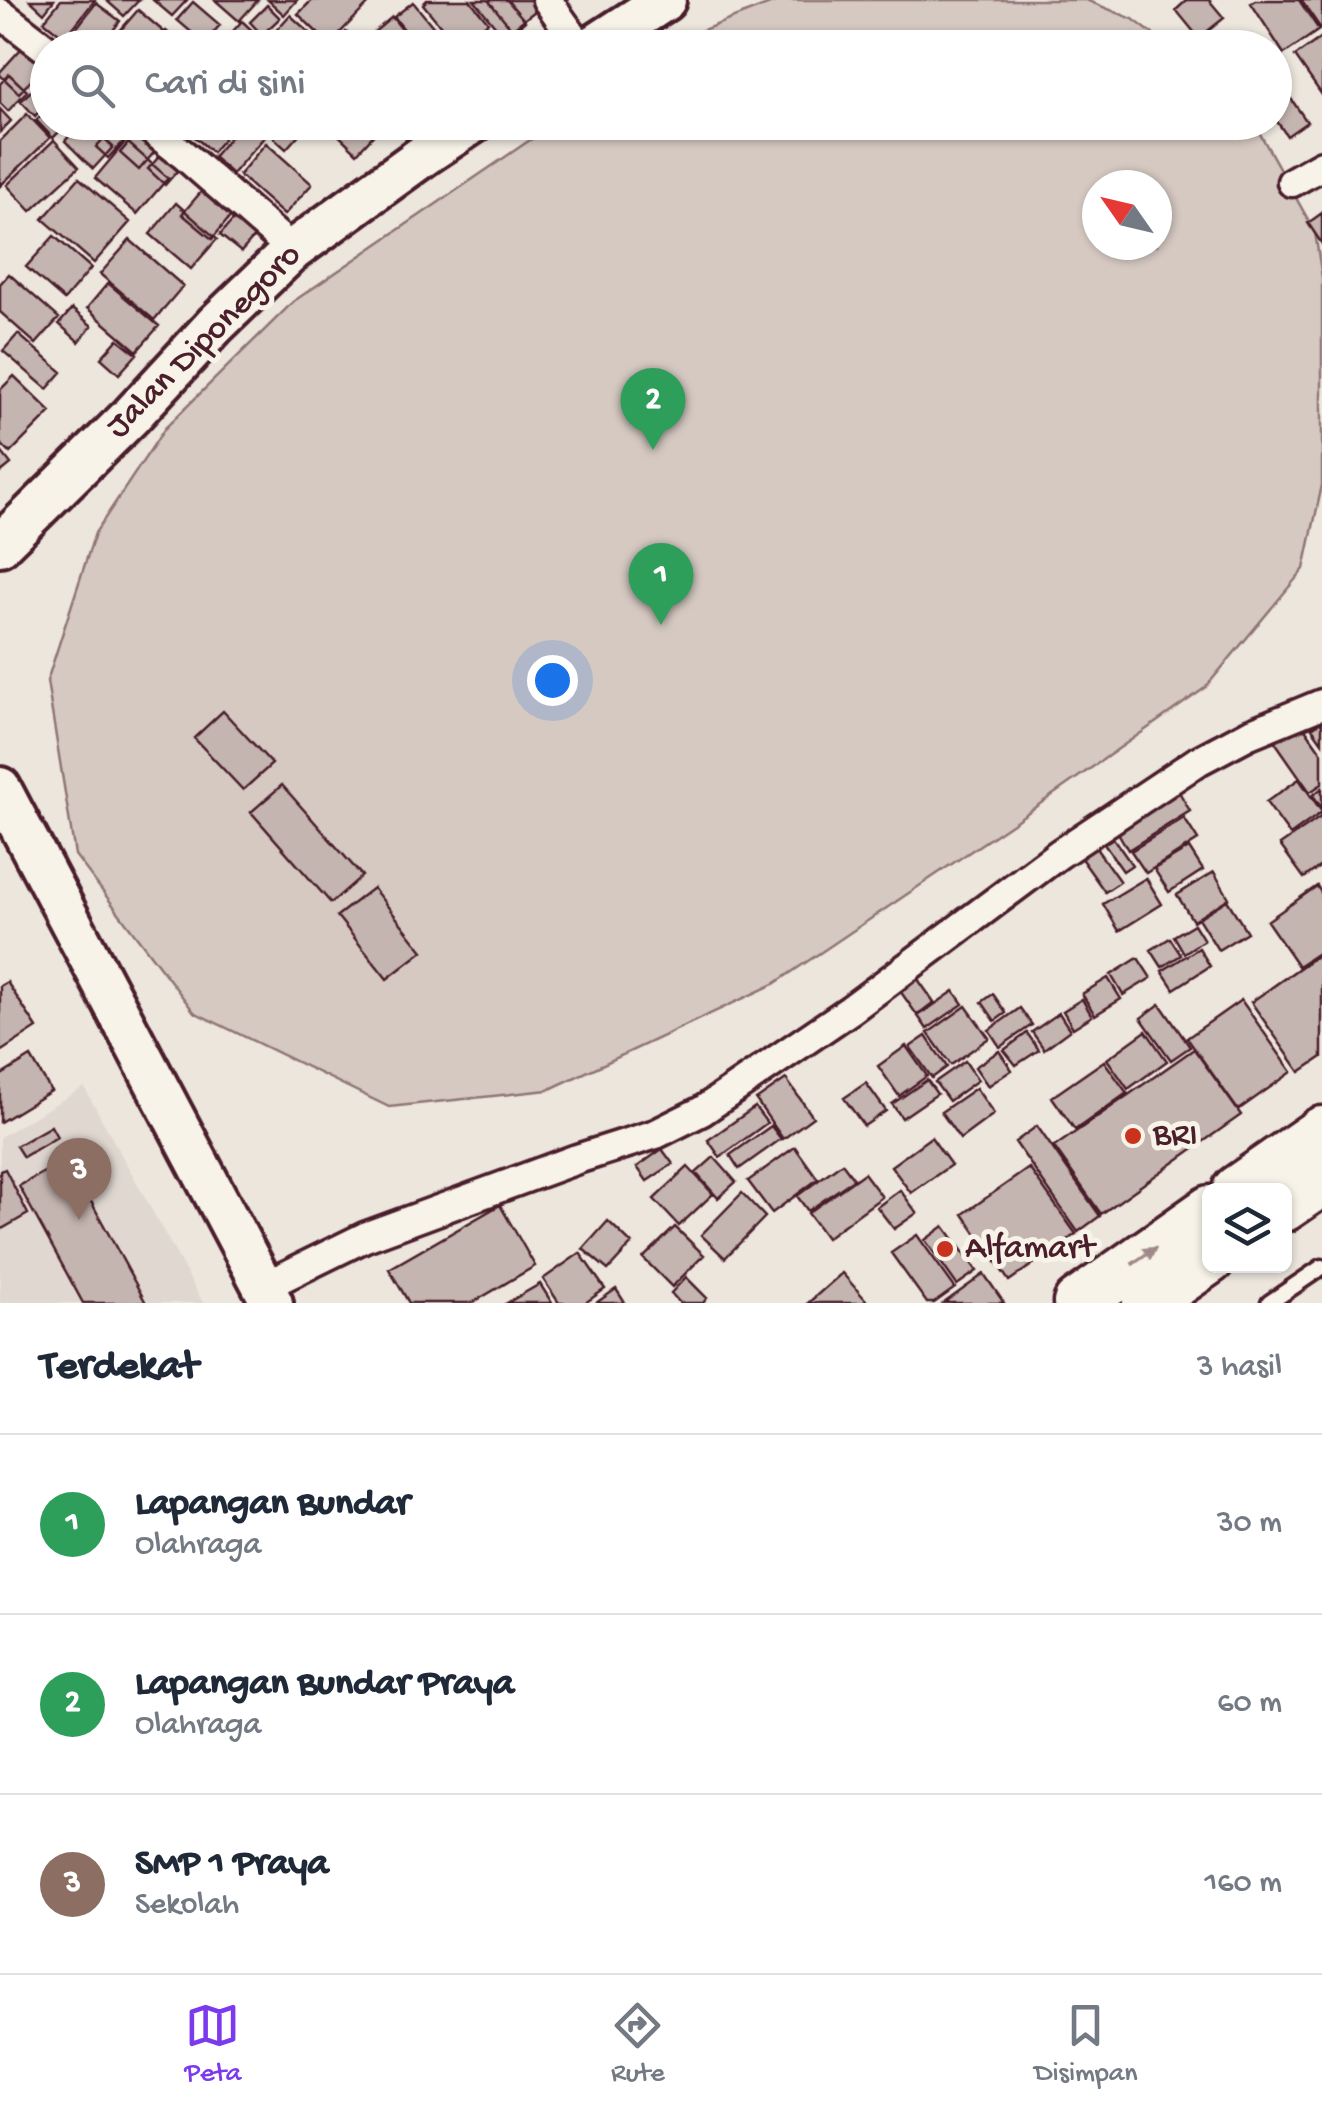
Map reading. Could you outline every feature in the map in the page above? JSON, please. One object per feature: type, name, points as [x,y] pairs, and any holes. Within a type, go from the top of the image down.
[{"type":"highway","points":[[1252,1183],[1319,1152]]},
{"type":"highway","points":[[1292,1194],[1319,1152]]},
{"type":"highway","points":[[1078,1303],[1202,1216]]},
{"type":"highway","points":[[1147,1303],[1202,1265]]},
{"type":"main road","points":[[619,30],[665,0]]},
{"type":"main road","name":"Jalan Diponegoro","points":[[0,545],[293,250],[446,140]]},
{"type":"main road","points":[[0,788],[268,1295]]},
{"type":"street","points":[[547,0],[568,30]]},
{"type":"street","points":[[0,13],[30,36]]},
{"type":"street","points":[[165,140],[293,250]]},
{"type":"street","points":[[1292,182],[1322,165]]},
{"type":"street","points":[[268,1295],[365,1236],[656,1134],[702,1112],[850,1010],[1059,854],[1198,761],[1249,734],[1322,704]]},
{"type":"lane","points":[[1270,1303],[1322,1267]]},
{"type":"shaded area","points":[[780,0],[1086,0],[1133,19],[1148,30],[703,30]]},
{"type":"shaded area","points":[[530,140],[1264,140],[1315,232],[1322,278],[1322,485],[1304,569],[1205,688],[774,984],[548,1090],[389,1107],[194,1012],[75,855],[47,681],[95,533],[165,428],[294,301]]},
{"type":"shaded area","points":[[84,1087],[203,1303],[0,1303],[0,1137]]},
{"type":"building","points":[[30,0],[54,0],[44,13]]},
{"type":"building","points":[[61,0],[95,0],[71,30],[55,30],[44,21]]},
{"type":"building","points":[[106,0],[139,0],[124,16]]},
{"type":"building","points":[[153,0],[187,0],[172,16]]},
{"type":"building","points":[[215,0],[258,0],[239,21]]},
{"type":"building","points":[[268,0],[297,0],[284,15]]},
{"type":"building","points":[[312,0],[372,0],[343,30],[315,30],[298,14]]},
{"type":"building","points":[[427,0],[470,0],[488,22],[478,30],[444,30],[423,4]]},
{"type":"building","points":[[474,0],[507,0],[525,21],[514,30],[498,30]]},
{"type":"building","points":[[488,0],[541,0],[544,4],[512,29]]},
{"type":"building","points":[[1187,0],[1209,0],[1224,18],[1209,30],[1192,30],[1176,10]]},
{"type":"building","points":[[1299,0],[1319,30],[1292,49],[1292,30],[1268,30],[1251,3]]},
{"type":"building","points":[[1301,0],[1322,0],[1322,29],[1321,29]]},
{"type":"building","points":[[193,2],[220,25],[216,30],[189,30],[177,20]]},
{"type":"building","points":[[413,2],[436,30],[404,30],[394,17]]},
{"type":"building","points":[[96,3],[120,21],[113,30],[75,30]]},
{"type":"building","points":[[267,5],[280,18],[267,30],[257,30],[250,22]]},
{"type":"building","points":[[138,10],[162,30],[121,30]]},
{"type":"building","points":[[290,15],[307,30],[276,30]]},
{"type":"building","points":[[392,17],[402,30],[377,30]]},
{"type":"building","points":[[242,21],[252,30],[234,30]]},
{"type":"building","points":[[1322,37],[1322,95],[1295,56]]},
{"type":"building","points":[[30,39],[30,81],[19,93],[0,72]]},
{"type":"building","points":[[9,74],[27,91],[8,111],[0,103],[0,84]]},
{"type":"building","points":[[30,92],[30,111],[21,101]]},
{"type":"building","points":[[1292,100],[1307,122],[1292,132]]},
{"type":"building","points":[[0,109],[11,121],[0,132]]},
{"type":"building","points":[[27,114],[30,140],[48,140],[0,186],[0,141]]},
{"type":"building","points":[[54,140],[79,167],[31,211],[7,185]]},
{"type":"building","points":[[102,140],[125,140],[108,158],[96,147]]},
{"type":"building","points":[[106,140],[113,147],[93,169],[65,141]]},
{"type":"building","points":[[131,140],[162,143],[139,170],[120,153]]},
{"type":"building","points":[[198,140],[222,140],[212,152]]},
{"type":"building","points":[[228,140],[262,140],[232,174],[213,157]]},
{"type":"building","points":[[276,140],[294,140],[286,149]]},
{"type":"building","points":[[344,140],[369,140],[357,153]]},
{"type":"building","points":[[126,141],[168,178],[137,214],[95,178]]},
{"type":"building","points":[[266,143],[312,184],[284,215],[239,175]]},
{"type":"building","points":[[167,148],[184,163],[165,185],[148,169]]},
{"type":"building","points":[[79,178],[130,222],[94,263],[43,219]]},
{"type":"building","points":[[207,185],[236,210],[212,239],[182,214]]},
{"type":"building","points":[[176,203],[217,239],[191,269],[150,234]]},
{"type":"building","points":[[242,210],[262,228],[241,252],[220,235]]},
{"type":"building","points":[[1322,213],[1322,244],[1308,223]]},
{"type":"building","points":[[54,236],[91,268],[64,300],[26,267]]},
{"type":"building","points":[[130,240],[183,286],[154,320],[100,274]]},
{"type":"building","points":[[9,274],[59,318],[36,344],[0,312],[0,284]]},
{"type":"building","points":[[108,283],[159,326],[137,351],[87,308]]},
{"type":"building","points":[[72,309],[92,326],[79,342],[59,324]]},
{"type":"building","points":[[18,334],[62,372],[47,389],[3,351]]},
{"type":"building","points":[[118,339],[137,354],[119,374],[101,358]]},
{"type":"building","points":[[14,376],[51,412],[10,453],[0,443],[0,390]]},
{"type":"building","points":[[0,450],[11,464],[0,473]]},
{"type":"building","points":[[223,711],[272,764],[243,790],[194,738]]},
{"type":"building","points":[[1297,717],[1322,753],[1322,784],[1310,792],[1271,736]]},
{"type":"building","points":[[1322,721],[1322,742],[1312,728]]},
{"type":"building","points":[[1299,779],[1322,812],[1290,835],[1266,802]]},
{"type":"building","points":[[282,785],[362,876],[331,903],[251,812]]},
{"type":"building","points":[[1322,788],[1322,809],[1313,795]]},
{"type":"building","points":[[1178,790],[1190,811],[1128,850],[1116,829]]},
{"type":"building","points":[[1322,816],[1322,865],[1304,878],[1280,845]]},
{"type":"building","points":[[1184,818],[1198,840],[1146,873],[1131,851]]},
{"type":"building","points":[[1113,838],[1132,865],[1123,871],[1104,844]]},
{"type":"building","points":[[1093,844],[1120,882],[1105,892],[1078,854]]},
{"type":"building","points":[[1189,848],[1203,870],[1169,892],[1154,869]]},
{"type":"building","points":[[1214,872],[1229,898],[1193,921],[1177,895]]},
{"type":"building","points":[[1146,878],[1162,904],[1119,931],[1103,904]]},
{"type":"building","points":[[1317,886],[1322,894],[1322,950],[1298,966],[1267,921]]},
{"type":"building","points":[[373,888],[423,951],[387,979],[337,916]]},
{"type":"building","points":[[1227,900],[1247,932],[1218,950],[1198,918]]},
{"type":"building","points":[[1194,924],[1204,940],[1184,953],[1174,936]]},
{"type":"building","points":[[1170,938],[1181,955],[1162,967],[1151,950]]},
{"type":"building","points":[[1199,948],[1210,966],[1174,989],[1162,971]]},
{"type":"building","points":[[1322,952],[1322,1057],[1300,1072],[1251,1002]]},
{"type":"building","points":[[1138,958],[1151,978],[1123,995],[1111,975]]},
{"type":"building","points":[[915,975],[934,1002],[917,1015],[898,988]]},
{"type":"building","points":[[1108,978],[1121,999],[1095,1015],[1082,994]]},
{"type":"building","points":[[7,982],[37,1028],[0,1052],[0,986]]},
{"type":"building","points":[[954,991],[963,1004],[927,1029],[918,1016]]},
{"type":"building","points":[[993,994],[1006,1013],[995,1021],[982,1002]]},
{"type":"building","points":[[1082,999],[1092,1016],[1073,1028],[1063,1011]]},
{"type":"building","points":[[1241,1000],[1292,1072],[1238,1110],[1187,1038]]},
{"type":"building","points":[[1160,1004],[1190,1047],[1171,1060],[1141,1018]]},
{"type":"building","points":[[966,1006],[989,1038],[951,1065],[928,1033]]},
{"type":"building","points":[[1020,1008],[1032,1025],[1000,1047],[989,1030]]},
{"type":"building","points":[[1059,1013],[1070,1030],[1044,1049],[1032,1032]]},
{"type":"building","points":[[1146,1031],[1167,1061],[1128,1089],[1107,1059]]},
{"type":"building","points":[[1027,1033],[1039,1050],[1016,1065],[1004,1050]]},
{"type":"building","points":[[926,1036],[947,1067],[932,1078],[910,1047]]},
{"type":"building","points":[[906,1046],[927,1076],[899,1096],[878,1066]]},
{"type":"building","points":[[1194,1049],[1241,1115],[1101,1214],[1054,1147]]},
{"type":"building","points":[[999,1051],[1012,1070],[988,1086],[975,1067]]},
{"type":"building","points":[[31,1057],[51,1091],[0,1122],[0,1076]]},
{"type":"building","points":[[965,1061],[978,1080],[949,1101],[935,1082]]},
{"type":"building","points":[[1104,1061],[1127,1093],[1075,1130],[1052,1097]]},
{"type":"building","points":[[786,1079],[813,1117],[783,1139],[756,1100]]},
{"type":"building","points":[[927,1080],[937,1094],[902,1118],[892,1104]]},
{"type":"building","points":[[866,1083],[886,1111],[864,1126],[844,1098]]},
{"type":"building","points":[[976,1088],[994,1114],[960,1139],[941,1112]]},
{"type":"building","points":[[755,1107],[767,1123],[720,1157],[708,1140]]},
{"type":"building","points":[[51,1126],[57,1137],[23,1157],[16,1146]]},
{"type":"building","points":[[771,1126],[781,1139],[739,1169],[730,1155]]},
{"type":"building","points":[[1037,1126],[1100,1216],[1078,1232],[1015,1142]]},
{"type":"building","points":[[931,1137],[951,1165],[911,1193],[891,1166]]},
{"type":"building","points":[[795,1147],[818,1179],[772,1213],[748,1181]]},
{"type":"building","points":[[662,1149],[673,1164],[647,1181],[637,1167]]},
{"type":"building","points":[[714,1157],[736,1182],[718,1198],[696,1173]]},
{"type":"building","points":[[68,1159],[146,1303],[83,1303],[19,1186]]},
{"type":"building","points":[[842,1163],[854,1179],[808,1211],[797,1196]]},
{"type":"building","points":[[688,1167],[713,1194],[679,1226],[654,1199]]},
{"type":"building","points":[[1029,1168],[1076,1234],[1009,1281],[963,1214]]},
{"type":"building","points":[[5,1169],[28,1214],[0,1230],[0,1171]]},
{"type":"building","points":[[864,1173],[882,1197],[826,1238],[808,1213]]},
{"type":"building","points":[[900,1190],[917,1213],[894,1229],[877,1207]]},
{"type":"building","points":[[742,1193],[765,1217],[725,1258],[701,1235]]},
{"type":"building","points":[[500,1205],[535,1266],[472,1303],[409,1303],[389,1269]]},
{"type":"building","points":[[608,1221],[632,1244],[608,1270],[583,1249]]},
{"type":"building","points":[[944,1226],[977,1271],[957,1285],[925,1240]]},
{"type":"building","points":[[675,1227],[704,1255],[672,1287],[643,1258]]},
{"type":"building","points":[[917,1235],[955,1288],[934,1303],[927,1303],[891,1253]]},
{"type":"building","points":[[580,1253],[605,1289],[585,1303],[559,1303],[543,1279]]},
{"type":"building","points":[[842,1273],[866,1300],[864,1303],[808,1303]]},
{"type":"building","points":[[984,1274],[1004,1303],[944,1303]]},
{"type":"building","points":[[686,1277],[707,1298],[703,1303],[680,1303],[671,1293]]},
{"type":"building","points":[[540,1284],[552,1303],[507,1303]]},
{"type":"building","points":[[616,1289],[625,1303],[596,1303]]},
{"type":"place","name":"Lapangan Bundar Praya","points":[[653,450]]},
{"type":"place","name":"Lapangan Bundar","points":[[661,625]]},
{"type":"place","name":"BRI","points":[[1133,1136]]},
{"type":"place","name":"SMP 1 Praya","points":[[79,1220]]},
{"type":"place","name":"Alfamart","points":[[945,1249]]}]
